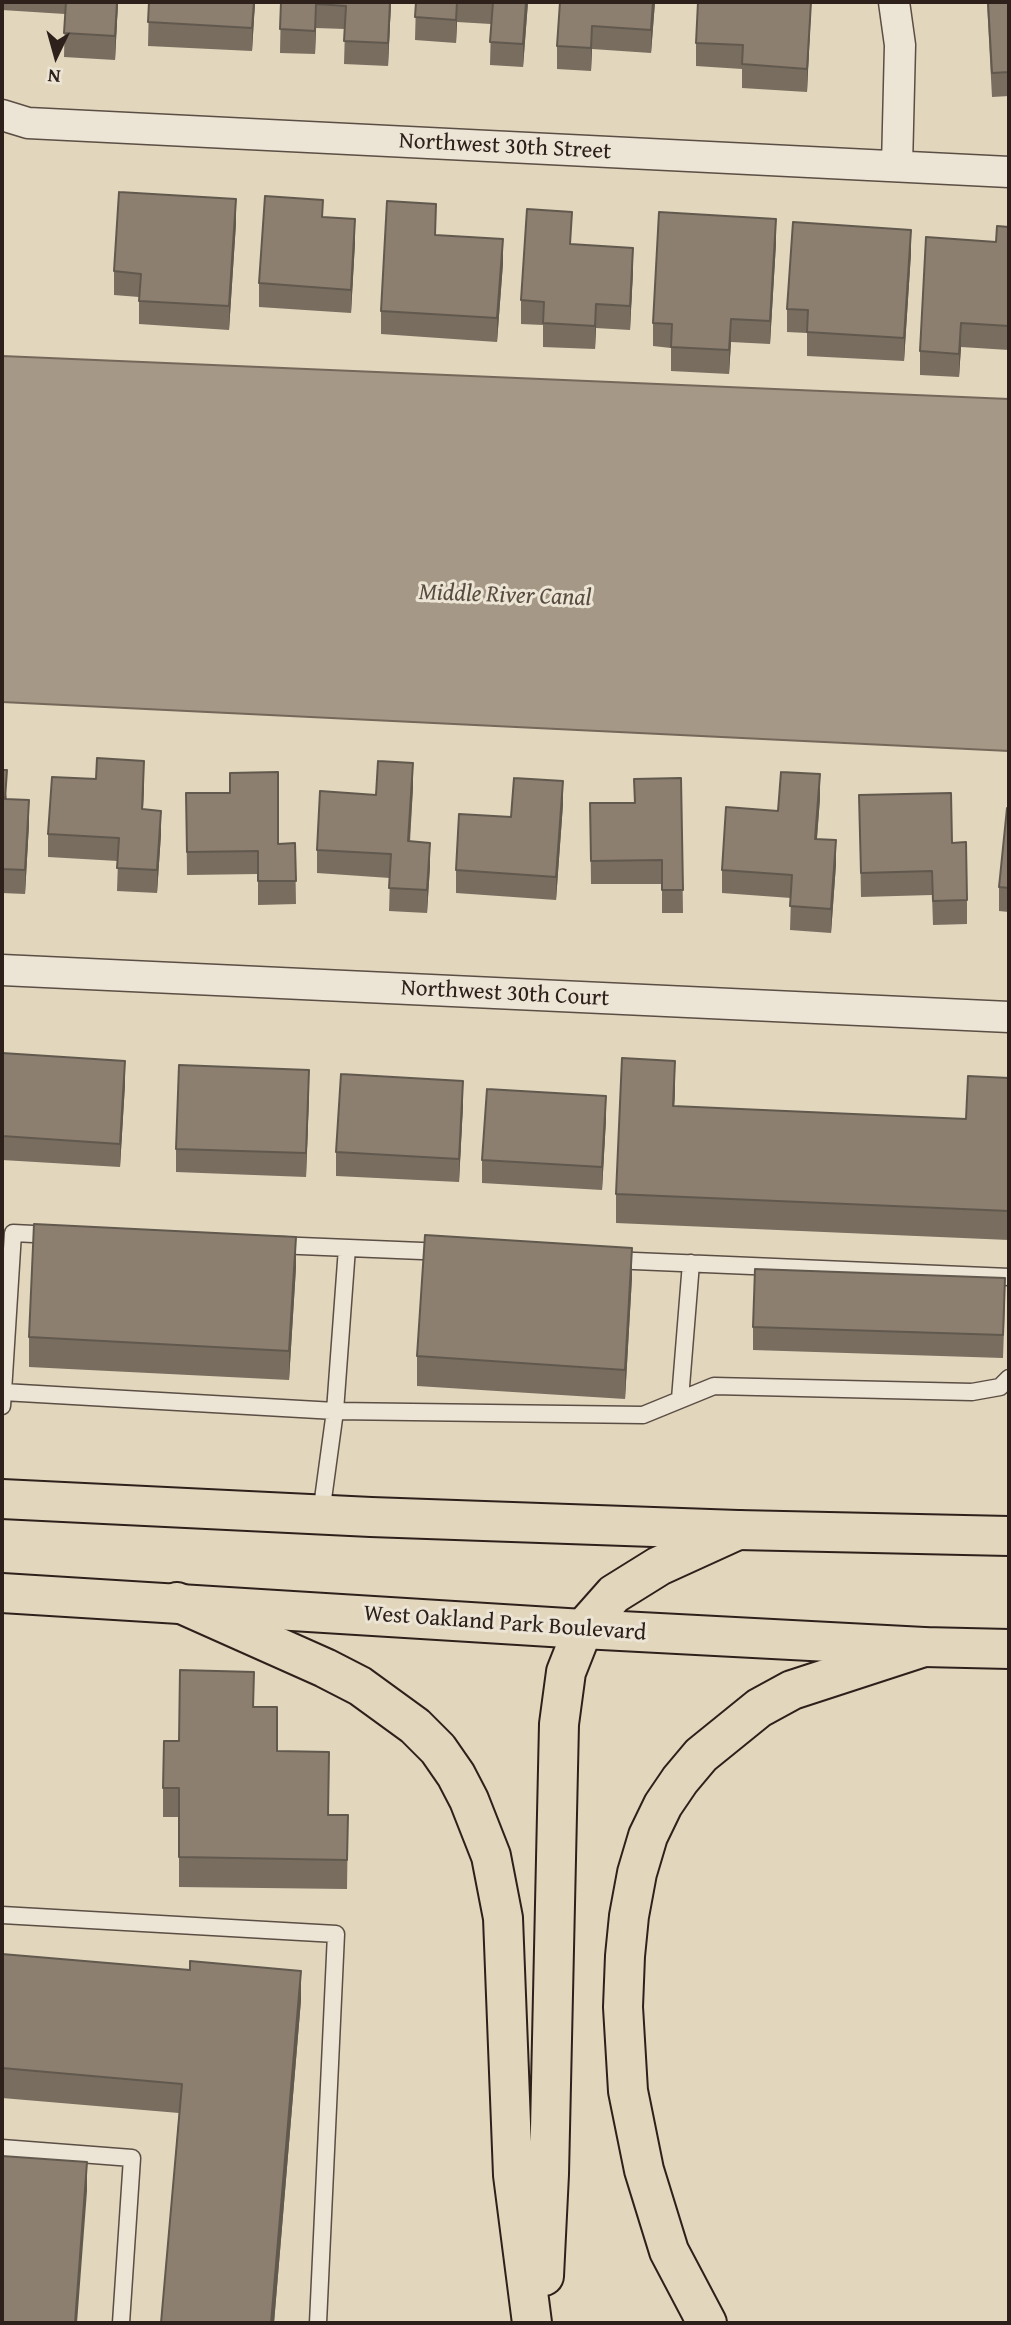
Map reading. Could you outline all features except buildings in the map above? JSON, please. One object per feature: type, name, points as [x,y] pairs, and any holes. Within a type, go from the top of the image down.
[{"type":"main road","points":[[2,1499],[738,1530],[1009,1536]]},
{"type":"main road","points":[[541,2323],[549,2174],[559,1724],[566,1672],[583,1629],[614,1594],[633,1580],[738,1530]]},
{"type":"main road","name":"West Oakland Park Boulevard","points":[[2,1593],[583,1629],[1009,1649]]},
{"type":"main road","points":[[177,1602],[360,1686],[415,1726],[438,1749],[469,1800],[491,1856],[503,1918],[513,2175],[532,2323]]},
{"type":"main road","points":[[707,2323],[669,2251],[644,2170],[628,2091],[623,2007],[625,1956],[637,1873],[648,1836],[663,1805],[701,1755],[759,1708],[792,1690],[923,1647]]},
{"type":"street","points":[[894,2],[900,45],[897,166]]},
{"type":"street","name":"Northwest 30th Street","points":[[2,115],[28,123],[1009,172]]},
{"type":"street","name":"Northwest 30th Court","points":[[2,970],[1009,1017]]},
{"type":"lane","points":[[69,1235],[13,1233],[2,1399],[335,1410],[643,1415],[714,1386],[972,1392],[1000,1387],[1009,1378]]},
{"type":"lane","points":[[264,1244],[457,1253]]},
{"type":"lane","points":[[321,1514],[335,1410],[347,1248]]},
{"type":"lane","points":[[594,1259],[1009,1277]]},
{"type":"lane","points":[[680,1399],[691,1263]]},
{"type":"lane","points":[[2,1915],[336,1934],[318,2323]]},
{"type":"lane","points":[[2,2148],[132,2158],[121,2323]]},
{"type":"water","name":"Middle River Canal","points":[[2,356],[1009,399],[1009,751],[2,702]]}]
